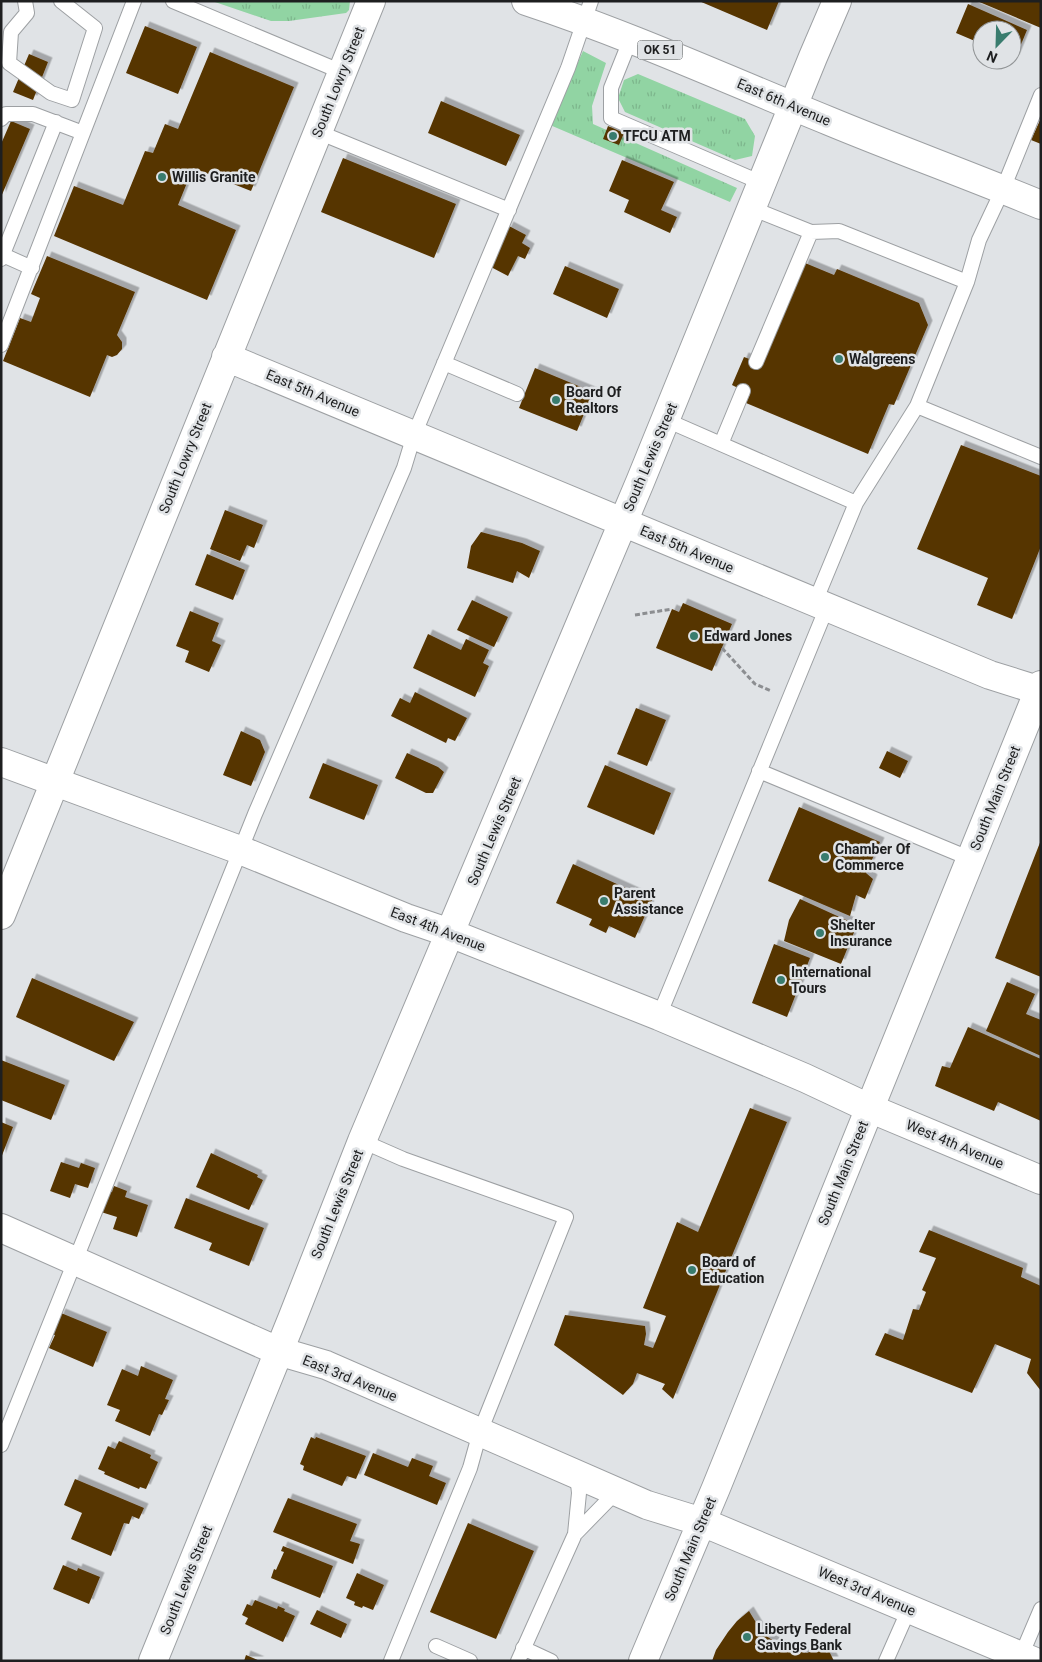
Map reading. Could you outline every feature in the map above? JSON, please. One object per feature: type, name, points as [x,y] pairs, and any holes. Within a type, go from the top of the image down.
[{"type":"main road","name":"South Lowry Street","points":[[1,914],[371,1]]},
{"type":"main road","name":"South Lewis Street","points":[[152,1661],[362,1141],[666,420],[837,1]]},
{"type":"main road","name":"East 6th Avenue","points":[[529,2],[587,11],[631,38],[1041,205]]},
{"type":"main road","name":"East 5th Avenue","points":[[226,357],[990,675],[1040,689]]},
{"type":"main road","name":"South Main Street","points":[[643,1661],[702,1522],[1040,689]]},
{"type":"main road","name":"East 4th Avenue","points":[[1,762],[240,850],[406,918],[450,933],[658,1016],[805,1078],[869,1108]]},
{"type":"main road","name":"West 4th Avenue","points":[[869,1108],[1041,1180]]},
{"type":"main road","name":"East 3rd Avenue","points":[[1,1228],[278,1351],[326,1366],[647,1504],[702,1522]]},
{"type":"main road","name":"West 3rd Avenue","points":[[702,1522],[1027,1658]]},
{"type":"lane","points":[[25,1],[27,12],[11,32],[9,63],[51,93],[72,100],[95,28],[61,1]]},
{"type":"lane","points":[[1,345],[134,1]]},
{"type":"lane","points":[[173,1],[342,72]]},
{"type":"lane","points":[[1,1445],[240,850],[404,468],[414,436],[568,68],[587,11]]},
{"type":"lane","points":[[631,38],[611,88],[611,118],[756,196],[811,232],[839,231],[966,282]]},
{"type":"lane","points":[[658,1016],[790,698],[856,503],[917,406],[966,282],[979,240],[1003,189],[1041,95]]},
{"type":"lane","points":[[1,119],[6,114],[33,114],[83,133]]},
{"type":"lane","points":[[32,268],[2,257],[56,122]]},
{"type":"lane","points":[[318,132],[509,210]]},
{"type":"lane","points":[[756,362],[811,232]]},
{"type":"lane","points":[[444,363],[516,394]]},
{"type":"lane","points":[[722,444],[744,391]]},
{"type":"lane","points":[[917,406],[1041,457]]},
{"type":"lane","points":[[666,420],[856,503]]},
{"type":"lane","points":[[760,771],[971,858]]},
{"type":"lane","points":[[362,1141],[403,1159],[566,1217],[480,1432],[470,1468],[391,1661]]},
{"type":"lane","points":[[551,1661],[521,1655],[575,1534],[579,1493],[577,1474]]},
{"type":"lane","points":[[575,1534],[617,1491]]},
{"type":"lane","points":[[886,1661],[909,1608]]},
{"type":"lane","points":[[1027,1658],[1041,1609]]},
{"type":"lane","points":[[436,1646],[470,1661]]},
{"type":"path","points":[[636,615],[672,609]]},
{"type":"path","points":[[722,648],[755,684],[790,698]]},
{"type":"green space","points":[[212,1],[350,1],[349,10],[346,13],[289,21],[271,21]]},
{"type":"green space","points":[[583,51],[606,63],[592,106],[593,124],[737,188],[730,202],[550,125]]},
{"type":"green space","points":[[638,74],[745,119],[755,136],[752,156],[735,160],[625,112],[618,98],[624,80]]},
{"type":"building","points":[[699,1],[779,1],[767,30]]},
{"type":"building","points":[[977,1],[1041,1],[1041,28]]},
{"type":"building","points":[[968,4],[1004,20],[972,20],[972,40],[956,33]]},
{"type":"building","points":[[145,26],[197,47],[178,94],[126,73]]},
{"type":"building","points":[[1022,28],[1027,30],[1022,42]]},
{"type":"building","name":"Willis Granite","points":[[210,52],[294,87],[251,191],[193,168],[178,205],[236,230],[207,300],[54,236],[74,186],[123,205],[145,151],[153,153],[165,124],[178,129]]},
{"type":"building","points":[[29,54],[48,62],[33,100],[13,92]]},
{"type":"building","points":[[441,101],[520,135],[506,166],[428,133]]},
{"type":"building","points":[[1041,118],[1041,144],[1031,140]]},
{"type":"building","points":[[11,121],[30,129],[1,197],[1,144]]},
{"type":"building","name":"TFCU ATM","points":[[608,126],[624,133],[619,145],[603,139]]},
{"type":"building","points":[[343,158],[456,204],[434,258],[321,212]]},
{"type":"building","points":[[622,160],[674,182],[661,210],[677,217],[670,233],[624,212],[629,200],[609,191]]},
{"type":"building","points":[[509,226],[526,235],[522,243],[530,248],[525,259],[518,256],[508,276],[489,266]]},
{"type":"building","points":[[47,256],[135,292],[117,335],[122,342],[122,349],[117,355],[112,357],[107,355],[90,397],[3,361],[20,318],[31,322],[40,298],[31,294]]},
{"type":"building","name":"Walgreens","points":[[805,263],[834,275],[837,269],[919,303],[928,325],[894,405],[889,404],[868,454],[746,403],[750,394],[732,385],[744,357],[763,364]]},
{"type":"building","points":[[565,266],[619,289],[607,318],[553,294]]},
{"type":"building","name":"Board Of Realtors","points":[[535,368],[593,392],[577,431],[519,408]]},
{"type":"building","points":[[961,445],[1041,476],[1041,546],[1012,619],[977,605],[988,578],[917,549]]},
{"type":"building","points":[[225,510],[263,525],[254,548],[247,545],[240,561],[210,549]]},
{"type":"building","points":[[481,532],[522,543],[540,551],[529,578],[517,571],[513,583],[467,568],[471,546]]},
{"type":"building","points":[[207,554],[245,570],[233,600],[195,585]]},
{"type":"building","points":[[472,600],[508,617],[494,647],[457,630]]},
{"type":"building","name":"Edward Jones","points":[[683,603],[732,624],[712,671],[656,648],[672,609],[679,612]]},
{"type":"building","points":[[190,611],[219,623],[212,641],[221,645],[209,672],[185,662],[189,651],[176,646]]},
{"type":"building","points":[[428,634],[461,650],[466,639],[489,650],[483,663],[489,666],[475,697],[413,668]]},
{"type":"building","points":[[415,692],[467,718],[455,741],[448,738],[446,743],[391,716],[400,698],[410,703]]},
{"type":"building","points":[[636,708],[666,720],[647,766],[617,754]]},
{"type":"building","points":[[241,731],[260,740],[265,752],[251,786],[223,775]]},
{"type":"building","points":[[887,751],[908,761],[900,778],[879,768]]},
{"type":"building","points":[[407,753],[438,767],[444,772],[433,793],[426,793],[395,778]]},
{"type":"building","points":[[323,763],[378,785],[364,820],[309,798]]},
{"type":"building","points":[[605,765],[671,793],[654,835],[587,807]]},
{"type":"building","name":"Chamber Of Commerce","points":[[799,807],[880,842],[866,873],[873,879],[865,899],[856,895],[850,916],[768,881]]},
{"type":"building","points":[[1041,840],[1041,977],[995,958]]},
{"type":"building","name":"Parent Assistance","points":[[573,864],[652,900],[635,938],[609,926],[606,933],[589,925],[592,919],[556,903]]},
{"type":"building","name":"Shelter Insurance","points":[[800,899],[857,925],[841,964],[784,941],[789,920]]},
{"type":"building","name":"International Tours","points":[[774,944],[810,958],[787,1017],[752,1003]]},
{"type":"building","points":[[32,978],[134,1022],[114,1061],[16,1017]]},
{"type":"building","points":[[1007,982],[1035,994],[1026,1014],[1041,1020],[1041,1056],[986,1031]]},
{"type":"building","points":[[968,1027],[1041,1059],[1041,1121],[998,1102],[994,1111],[935,1086],[942,1066],[950,1068]]},
{"type":"building","points":[[1,1060],[65,1085],[51,1120],[1,1100]]},
{"type":"building","name":"Board of Education","points":[[750,1108],[787,1122],[673,1399],[662,1389],[665,1384],[637,1373],[633,1384],[623,1395],[554,1345],[565,1315],[645,1326],[644,1345],[653,1348],[666,1316],[643,1308],[677,1222],[698,1232]]},
{"type":"building","points":[[1,1122],[13,1127],[1,1158]]},
{"type":"building","points":[[211,1153],[258,1175],[257,1177],[263,1180],[249,1210],[196,1187]]},
{"type":"building","points":[[61,1162],[79,1168],[81,1163],[95,1168],[88,1188],[75,1184],[70,1198],[50,1191]]},
{"type":"building","points":[[114,1186],[127,1191],[125,1197],[148,1205],[137,1237],[113,1229],[117,1217],[101,1212],[108,1191],[112,1192]]},
{"type":"building","points":[[186,1198],[264,1228],[249,1266],[209,1250],[212,1243],[174,1228]]},
{"type":"building","points":[[929,1230],[1023,1268],[1021,1277],[1041,1286],[1041,1391],[1027,1373],[1031,1359],[995,1344],[972,1393],[875,1355],[885,1333],[903,1340],[913,1309],[919,1310],[926,1292],[922,1290],[936,1258],[919,1252]]},
{"type":"building","points":[[61,1313],[107,1332],[93,1367],[49,1348],[55,1335],[52,1334]]},
{"type":"building","points":[[141,1366],[173,1380],[165,1399],[169,1400],[162,1415],[159,1414],[150,1436],[115,1421],[120,1410],[107,1405],[122,1369],[138,1376]]},
{"type":"building","points":[[311,1437],[315,1439],[316,1437],[366,1456],[356,1479],[347,1476],[342,1486],[303,1470],[304,1466],[300,1464]]},
{"type":"building","points":[[119,1441],[151,1455],[150,1458],[158,1462],[146,1489],[140,1487],[139,1489],[104,1474],[105,1472],[98,1469],[108,1446],[115,1449]]},
{"type":"building","points":[[373,1453],[408,1467],[412,1458],[433,1466],[429,1476],[446,1483],[437,1505],[364,1475]]},
{"type":"building","points":[[75,1479],[144,1508],[139,1519],[132,1516],[129,1524],[124,1523],[111,1556],[71,1539],[82,1513],[64,1505]]},
{"type":"building","points":[[288,1498],[357,1524],[350,1541],[360,1544],[353,1564],[273,1532]]},
{"type":"building","points":[[468,1523],[534,1551],[496,1639],[430,1612]]},
{"type":"building","points":[[283,1546],[333,1566],[320,1598],[271,1578],[284,1552],[281,1551]]},
{"type":"building","points":[[63,1565],[77,1571],[78,1568],[100,1577],[89,1604],[53,1589]]},
{"type":"building","points":[[357,1573],[384,1585],[373,1610],[354,1605],[355,1602],[346,1598]]},
{"type":"building","points":[[255,1600],[277,1609],[278,1606],[295,1616],[283,1642],[245,1624],[248,1618],[242,1615],[247,1604],[252,1606]]},
{"type":"building","points":[[317,1610],[347,1624],[341,1638],[310,1624]]},
{"type":"building","name":"Liberty Federal Savings Bank","points":[[749,1611],[763,1634],[774,1641],[792,1650],[807,1653],[826,1645],[834,1661],[712,1661],[716,1650],[728,1632]]},
{"type":"building","points":[[246,1655],[260,1661],[244,1661]]},
{"type":"place","name":"TFCU ATM","points":[[613,136]]},
{"type":"place","name":"Willis Granite","points":[[162,177]]},
{"type":"place","name":"Walgreens","points":[[839,359]]},
{"type":"place","name":"Board Of Realtors","points":[[556,400]]},
{"type":"place","name":"Edward Jones","points":[[694,636]]},
{"type":"place","name":"Chamber Of Commerce","points":[[825,857]]},
{"type":"place","name":"Parent Assistance","points":[[604,901]]},
{"type":"place","name":"Shelter Insurance","points":[[820,933]]},
{"type":"place","name":"International Tours","points":[[781,980]]},
{"type":"place","name":"Board of Education","points":[[692,1270]]},
{"type":"place","name":"Liberty Federal Savings Bank","points":[[747,1637]]}]
